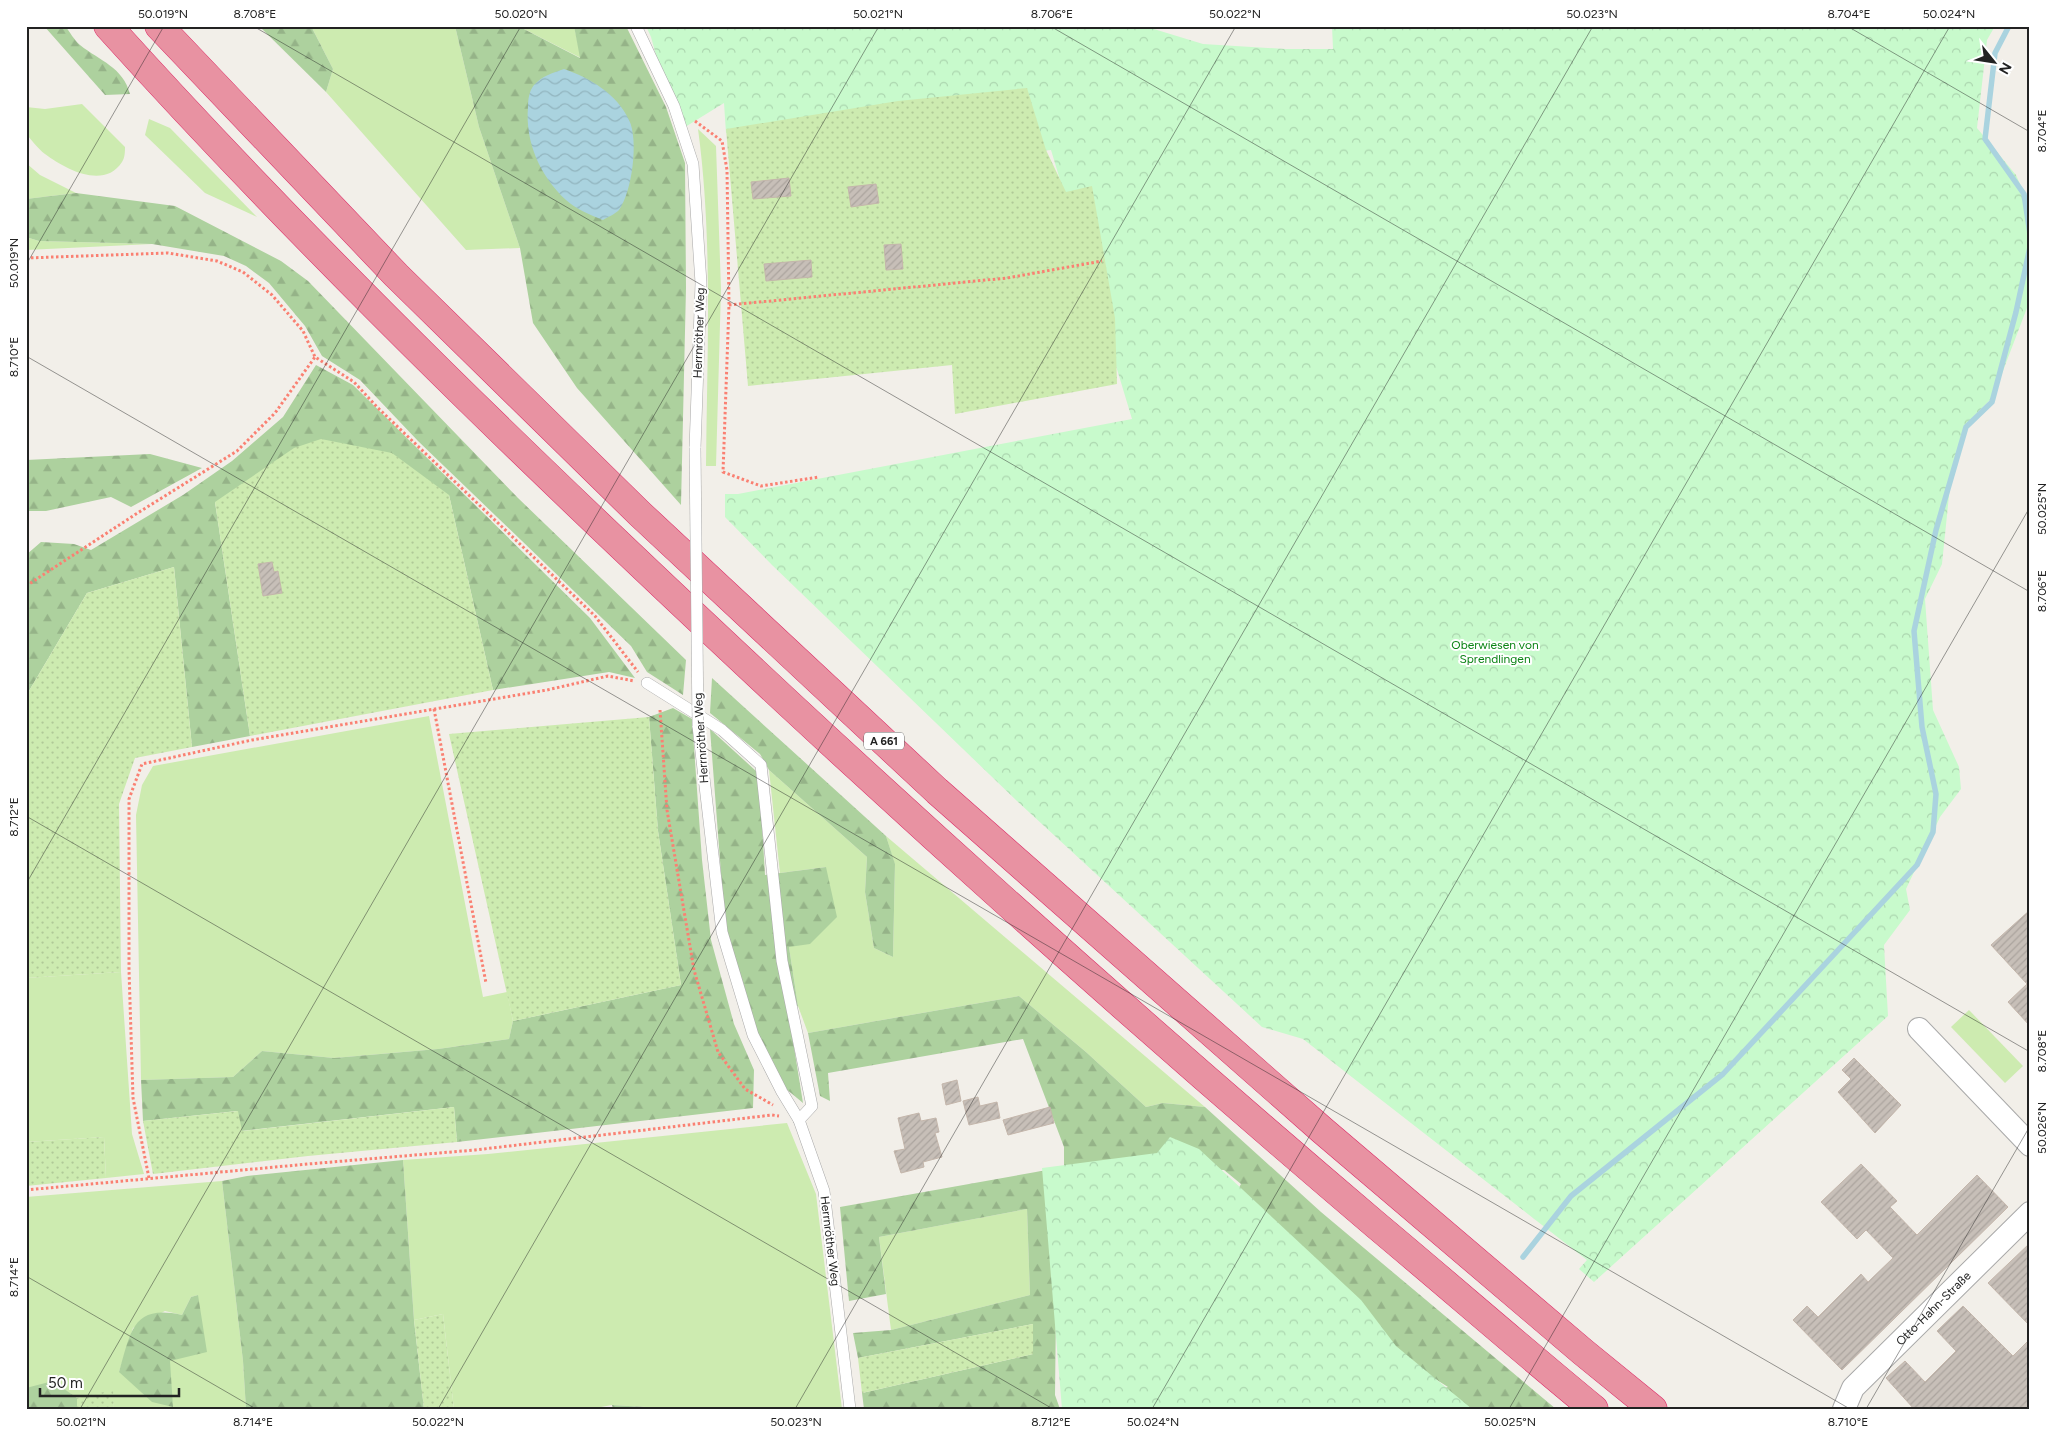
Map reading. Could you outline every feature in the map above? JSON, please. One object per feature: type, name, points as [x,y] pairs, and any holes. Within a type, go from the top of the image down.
[{"type":"highway","name":"A 661","points":[[108,26],[164,88],[372,304],[622,549],[904,810],[1156,1036],[1594,1409]]},
{"type":"highway","name":"A 661","points":[[159,26],[410,289],[640,514],[937,791],[1322,1130],[1583,1352],[1653,1409]]},
{"type":"street","points":[[1918,1029],[2030,1145]]},
{"type":"street","name":"Otto-Hahn-Straße","points":[[1844,1409],[1853,1388],[2030,1213]]},
{"type":"lane","name":"Herrnröther Weg","points":[[636,26],[674,106],[694,164],[701,283],[695,448],[698,726],[722,932],[753,1035],[782,1092],[799,1120],[824,1191],[850,1409]]},
{"type":"lane","points":[[646,683],[722,730],[761,765],[782,961],[812,1106],[799,1120]]},
{"type":"path","points":[[674,106],[722,141],[727,170],[729,305],[723,472],[761,486],[819,477]]},
{"type":"path","points":[[26,258],[168,253],[217,261],[243,272],[272,295],[303,331],[314,357],[354,382],[377,407],[595,616],[646,683],[661,712],[667,810],[694,970],[718,1052],[745,1089],[799,1120]]},
{"type":"path","points":[[729,305],[1007,278],[1102,261]]},
{"type":"path","points":[[26,586],[136,514],[238,451],[275,414],[314,357]]},
{"type":"path","points":[[149,1178],[133,1098],[130,970],[128,799],[142,764],[252,740],[547,690],[608,676],[646,683]]},
{"type":"path","points":[[434,709],[486,983]]},
{"type":"path","points":[[26,1190],[475,1150],[772,1115],[799,1120]]},
{"type":"green space","points":[[44,26],[65,26],[80,45],[110,65],[122,77],[130,94],[105,95]]},
{"type":"green space","points":[[259,26],[311,26],[333,69],[326,92]]},
{"type":"green space","points":[[311,26],[455,26],[479,127],[520,248],[466,250],[326,92],[333,69]]},
{"type":"green space","points":[[455,26],[518,26],[580,58],[574,26],[626,26],[666,107],[685,163],[686,288],[681,505],[577,388],[533,323],[520,248],[479,127]]},
{"type":"green space","points":[[518,26],[574,26],[581,58]]},
{"type":"green space","name":"Oberwiesen von Sprendlingen","points":[[646,26],[1144,26],[1203,44],[1286,49],[1333,49],[1332,26],[1995,26],[1987,40],[1977,128],[2016,175],[2030,206],[2030,300],[1993,397],[1970,420],[1951,476],[1942,564],[1925,599],[1933,710],[1959,767],[1961,789],[1940,817],[1906,889],[1910,910],[1884,945],[1888,1016],[1594,1282],[1579,1269],[1587,1260],[1303,1039],[1262,1027],[1017,801],[772,565],[725,517],[725,494],[738,494],[1132,419],[1051,150],[937,162],[925,105],[726,133],[724,103],[677,132],[651,37]]},
{"type":"green space","points":[[1027,88],[1046,150],[1066,192],[1092,186],[1115,318],[1117,384],[955,414],[952,365],[748,386],[726,129],[898,101]]},
{"type":"green space","points":[[82,104],[125,147],[122,162],[105,175],[84,174],[63,166],[42,152],[26,134],[26,107],[45,109]]},
{"type":"green space","points":[[149,119],[170,128],[257,217],[205,193],[145,135]]},
{"type":"green space","points":[[698,129],[716,146],[721,289],[716,466],[706,466],[708,297],[706,213]]},
{"type":"green space","points":[[26,163],[40,175],[76,193],[26,199]]},
{"type":"green space","points":[[76,193],[175,206],[281,261],[308,281],[518,498],[686,660],[683,695],[647,672],[631,646],[418,441],[360,380],[322,356],[305,326],[269,283],[246,266],[224,256],[152,244],[39,241],[26,237],[26,199]]},
{"type":"green space","points":[[26,237],[39,241],[152,244],[26,250]]},
{"type":"green space","points":[[316,365],[353,385],[590,618],[635,678],[609,672],[493,690],[449,495],[215,502],[250,736],[192,747],[174,567],[87,593],[26,696],[26,555],[41,542],[74,544],[91,550],[183,495],[232,461],[283,417]]},
{"type":"green space","points":[[321,439],[392,453],[449,495],[493,690],[250,736],[215,502],[294,448]]},
{"type":"green space","points":[[150,454],[202,468],[131,507],[111,497],[46,511],[26,511],[26,460]]},
{"type":"green space","points":[[174,567],[192,747],[135,758],[119,804],[121,972],[26,978],[26,696],[87,593]]},
{"type":"green space","points":[[712,678],[886,836],[895,864],[893,957],[874,948],[865,892],[867,857],[769,770],[760,754],[710,713]]},
{"type":"green space","points":[[673,708],[692,719],[702,860],[711,940],[734,1024],[754,1070],[753,1108],[457,1142],[454,1107],[241,1131],[237,1111],[143,1121],[141,1080],[233,1077],[262,1051],[334,1058],[438,1049],[509,1039],[513,1021],[681,985],[658,831],[649,717]]},
{"type":"green space","points":[[429,716],[483,997],[507,992],[513,1021],[509,1039],[438,1049],[334,1058],[262,1051],[233,1077],[141,1080],[136,815],[142,785],[153,766]]},
{"type":"green space","points":[[649,717],[658,831],[681,985],[513,1021],[449,734]]},
{"type":"green space","points":[[710,729],[756,771],[761,808],[765,875],[826,867],[837,917],[810,944],[789,947],[798,1006],[788,1010],[803,1103],[785,1088],[757,1031],[725,926]]},
{"type":"green space","points":[[769,770],[867,857],[865,892],[874,948],[893,957],[895,865],[886,836],[1205,1107],[1163,1103],[1146,1107],[1086,1052],[1019,996],[808,1033],[798,1006],[789,947],[826,867],[780,873]]},
{"type":"green space","points":[[121,972],[132,1134],[144,1174],[106,1178],[104,1137],[26,1142],[26,978]]},
{"type":"green space","points":[[1019,996],[1086,1052],[1146,1107],[1163,1103],[1205,1107],[1321,1212],[1556,1409],[1352,1409],[1448,1387],[1276,1279],[1228,1208],[1241,1184],[1224,1170],[1141,1167],[1056,1306],[1055,1395],[1060,1409],[864,1409],[862,1393],[1033,1354],[1033,1324],[858,1358],[853,1333],[891,1330],[1030,1295],[1027,1209],[879,1237],[886,1294],[849,1301],[840,1207],[1064,1167],[1064,1147],[1023,1039],[828,1073],[830,1101],[820,1096],[808,1033]]},
{"type":"green space","points":[[1969,1010],[2023,1066],[2005,1083],[1951,1027]]},
{"type":"green space","points":[[454,1107],[457,1142],[308,1156],[153,1174],[143,1121],[238,1111],[242,1131]]},
{"type":"green space","points":[[787,1123],[816,1194],[842,1409],[679,1409],[612,1405],[590,1409],[454,1409],[443,1314],[414,1320],[403,1160],[488,1154]]},
{"type":"green space","points":[[104,1137],[106,1178],[26,1186],[26,1142]]},
{"type":"green space","points":[[1170,1137],[1199,1149],[1361,1300],[1396,1346],[1472,1409],[1062,1409],[1042,1168],[1157,1153]]},
{"type":"green space","points":[[403,1160],[414,1320],[424,1409],[246,1409],[243,1361],[222,1181],[247,1176]]},
{"type":"green space","points":[[222,1181],[243,1361],[246,1409],[114,1409],[112,1391],[77,1398],[53,1382],[26,1389],[26,1197]],"holes":[[[198,1295],[170,1361],[119,1372],[133,1328],[165,1311],[182,1315],[191,1297]]]},
{"type":"green space","points":[[1027,1209],[1030,1295],[891,1330],[879,1237]]},
{"type":"green space","points":[[198,1295],[207,1352],[170,1361],[173,1407],[152,1402],[119,1372],[131,1333],[136,1324],[143,1318],[153,1314],[182,1315],[191,1297]]},
{"type":"green space","points":[[443,1314],[454,1409],[424,1409],[414,1320]]},
{"type":"green space","points":[[1033,1324],[1033,1354],[862,1393],[858,1358]]},
{"type":"green space","points":[[53,1381],[77,1398],[77,1409],[26,1409],[26,1388]]},
{"type":"green space","points":[[113,1390],[114,1409],[77,1409],[77,1398]]},
{"type":"green space","points":[[612,1405],[678,1409],[613,1409]]},
{"type":"water","points":[[564,69],[593,82],[610,95],[624,111],[632,129],[633,166],[624,202],[619,210],[603,220],[574,206],[557,191],[536,158],[532,145],[528,120],[528,101],[531,90],[544,77]]},
{"type":"building","points":[[789,178],[791,196],[753,199],[751,182]]},
{"type":"building","points":[[876,184],[879,203],[851,207],[848,187]]},
{"type":"building","points":[[901,244],[903,269],[886,270],[884,245]]},
{"type":"building","points":[[811,260],[812,277],[766,281],[764,264]]},
{"type":"building","points":[[272,562],[274,572],[278,571],[282,593],[263,596],[258,564]]},
{"type":"building","points":[[2030,910],[2030,1026],[2008,1002],[2027,984],[1991,945]]},
{"type":"building","points":[[1854,1058],[1901,1105],[1875,1133],[1838,1092],[1851,1079],[1842,1070]]},
{"type":"building","points":[[957,1080],[961,1101],[946,1105],[942,1084]]},
{"type":"building","points":[[978,1097],[980,1106],[997,1102],[1000,1118],[969,1125],[963,1101]]},
{"type":"building","points":[[1050,1107],[1054,1123],[1008,1135],[1003,1120]]},
{"type":"building","points":[[919,1113],[921,1121],[936,1118],[939,1132],[935,1133],[942,1157],[923,1162],[924,1167],[901,1173],[894,1151],[905,1149],[898,1118]]},
{"type":"building","points":[[1861,1164],[1897,1201],[1890,1207],[1917,1235],[1977,1175],[2008,1207],[1842,1370],[1793,1320],[1807,1306],[1818,1317],[1861,1274],[1868,1282],[1893,1258],[1866,1230],[1857,1239],[1821,1202]]},
{"type":"building","points":[[2030,1243],[2030,1326],[1988,1283]]},
{"type":"building","points":[[1963,1306],[2013,1356],[2030,1339],[2030,1409],[1914,1409],[1886,1378],[1905,1361],[1925,1382],[1956,1351],[1937,1331]]},
{"type":"waterway","points":[[2009,26],[1995,53],[1985,139],[2024,194],[2030,234]]},
{"type":"waterway","points":[[1523,1257],[1571,1196],[1723,1074],[1917,865],[1933,832],[1936,794],[1922,727],[1914,631],[1936,530],[1966,427],[1992,402],[2016,312],[2030,247]]}]
